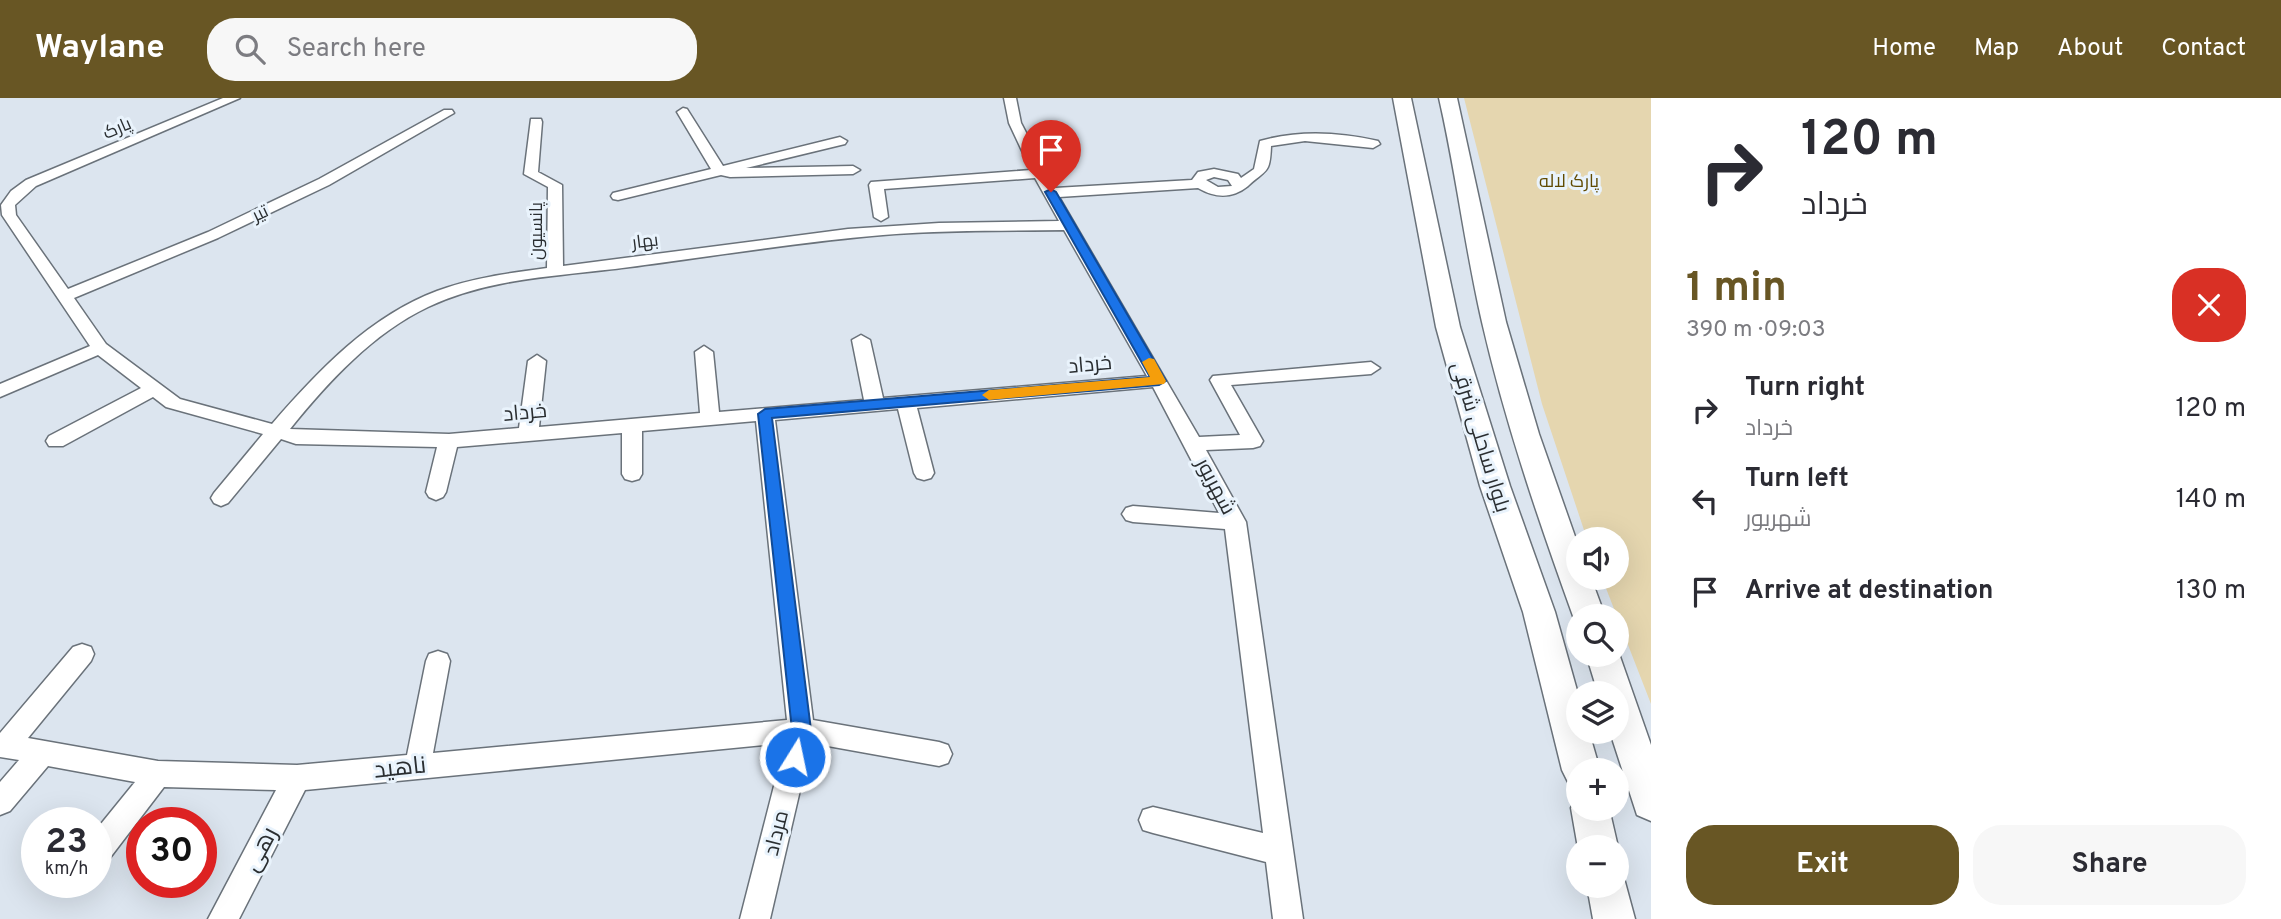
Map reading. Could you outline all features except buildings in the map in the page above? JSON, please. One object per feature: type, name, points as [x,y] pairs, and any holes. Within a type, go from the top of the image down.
[{"type":"main road","name":"بلوار ساحلی شرقی","points":[[1448,98],[1478,248],[1514,400],[1544,494],[1585,604]]},
{"type":"main road","name":"بلوار ساحلی شرقی","points":[[1406,103],[1446,320],[1495,486],[1539,612],[1578,758]]},
{"type":"main road","points":[[1629,735],[1651,802]]},
{"type":"main road","points":[[1610,898],[1614,919]]},
{"type":"street","name":"پارک","points":[[8,202],[52,174],[234,98]]},
{"type":"street","name":"شهریور","points":[[1010,98],[1015,122],[1051,192],[1159,381],[1235,522],[1288,919]]},
{"type":"street","name":"تیر","points":[[65,296],[214,235],[324,183],[448,113]]},
{"type":"street","points":[[683,113],[719,170],[730,173],[853,170]]},
{"type":"street","name":"پانسیون","points":[[536,122],[531,174],[555,185],[555,272]]},
{"type":"street","points":[[1051,192],[1201,184],[1200,177],[1214,173],[1228,175],[1240,184],[1256,177],[1263,168],[1265,144],[1274,141],[1300,136],[1373,144]]},
{"type":"street","points":[[618,196],[840,141]]},
{"type":"street","points":[[881,217],[876,185],[1041,173]]},
{"type":"street","name":"خرداد","points":[[8,202],[9,215],[100,348],[173,403],[296,437],[449,441],[1159,381]]},
{"type":"street","name":"بهار","points":[[221,498],[310,393],[365,342],[422,303],[481,284],[853,234],[922,228],[1069,225]]},
{"type":"street","points":[[861,340],[875,405]]},
{"type":"street","points":[[0,391],[100,348]]},
{"type":"street","points":[[704,352],[710,419]]},
{"type":"street","points":[[528,434],[537,361]]},
{"type":"street","points":[[1193,444],[1253,441],[1219,380],[1371,368]]},
{"type":"street","points":[[56,441],[154,389]]},
{"type":"street","points":[[906,402],[924,473]]},
{"type":"street","name":"مرداد","points":[[755,919],[801,730],[765,414]]},
{"type":"street","points":[[632,425],[632,474]]},
{"type":"street","points":[[436,492],[449,441]]},
{"type":"street","points":[[1133,514],[1235,522]]},
{"type":"street","points":[[3,746],[82,654]]},
{"type":"street","points":[[418,765],[438,661]]},
{"type":"street","name":"ناهید","points":[[3,746],[158,774],[297,778],[801,730],[939,754]]},
{"type":"street","points":[[0,802],[42,753]]},
{"type":"street","points":[[112,833],[158,774]]},
{"type":"street","name":"رهی","points":[[223,919],[297,778]]},
{"type":"street","points":[[1153,820],[1280,851]]},
{"type":"green space","name":"پارک لاله","points":[[1464,98],[1651,98],[1651,704],[1629,647],[1629,604],[1612,604],[1607,590],[1629,590],[1629,527],[1583,527],[1542,404]]},
{"type":"slow traffic","points":[[989,395],[1159,381],[1149,362]]},
{"type":"route","points":[[795,757],[801,730],[765,414],[1159,381],[1051,192]]}]
